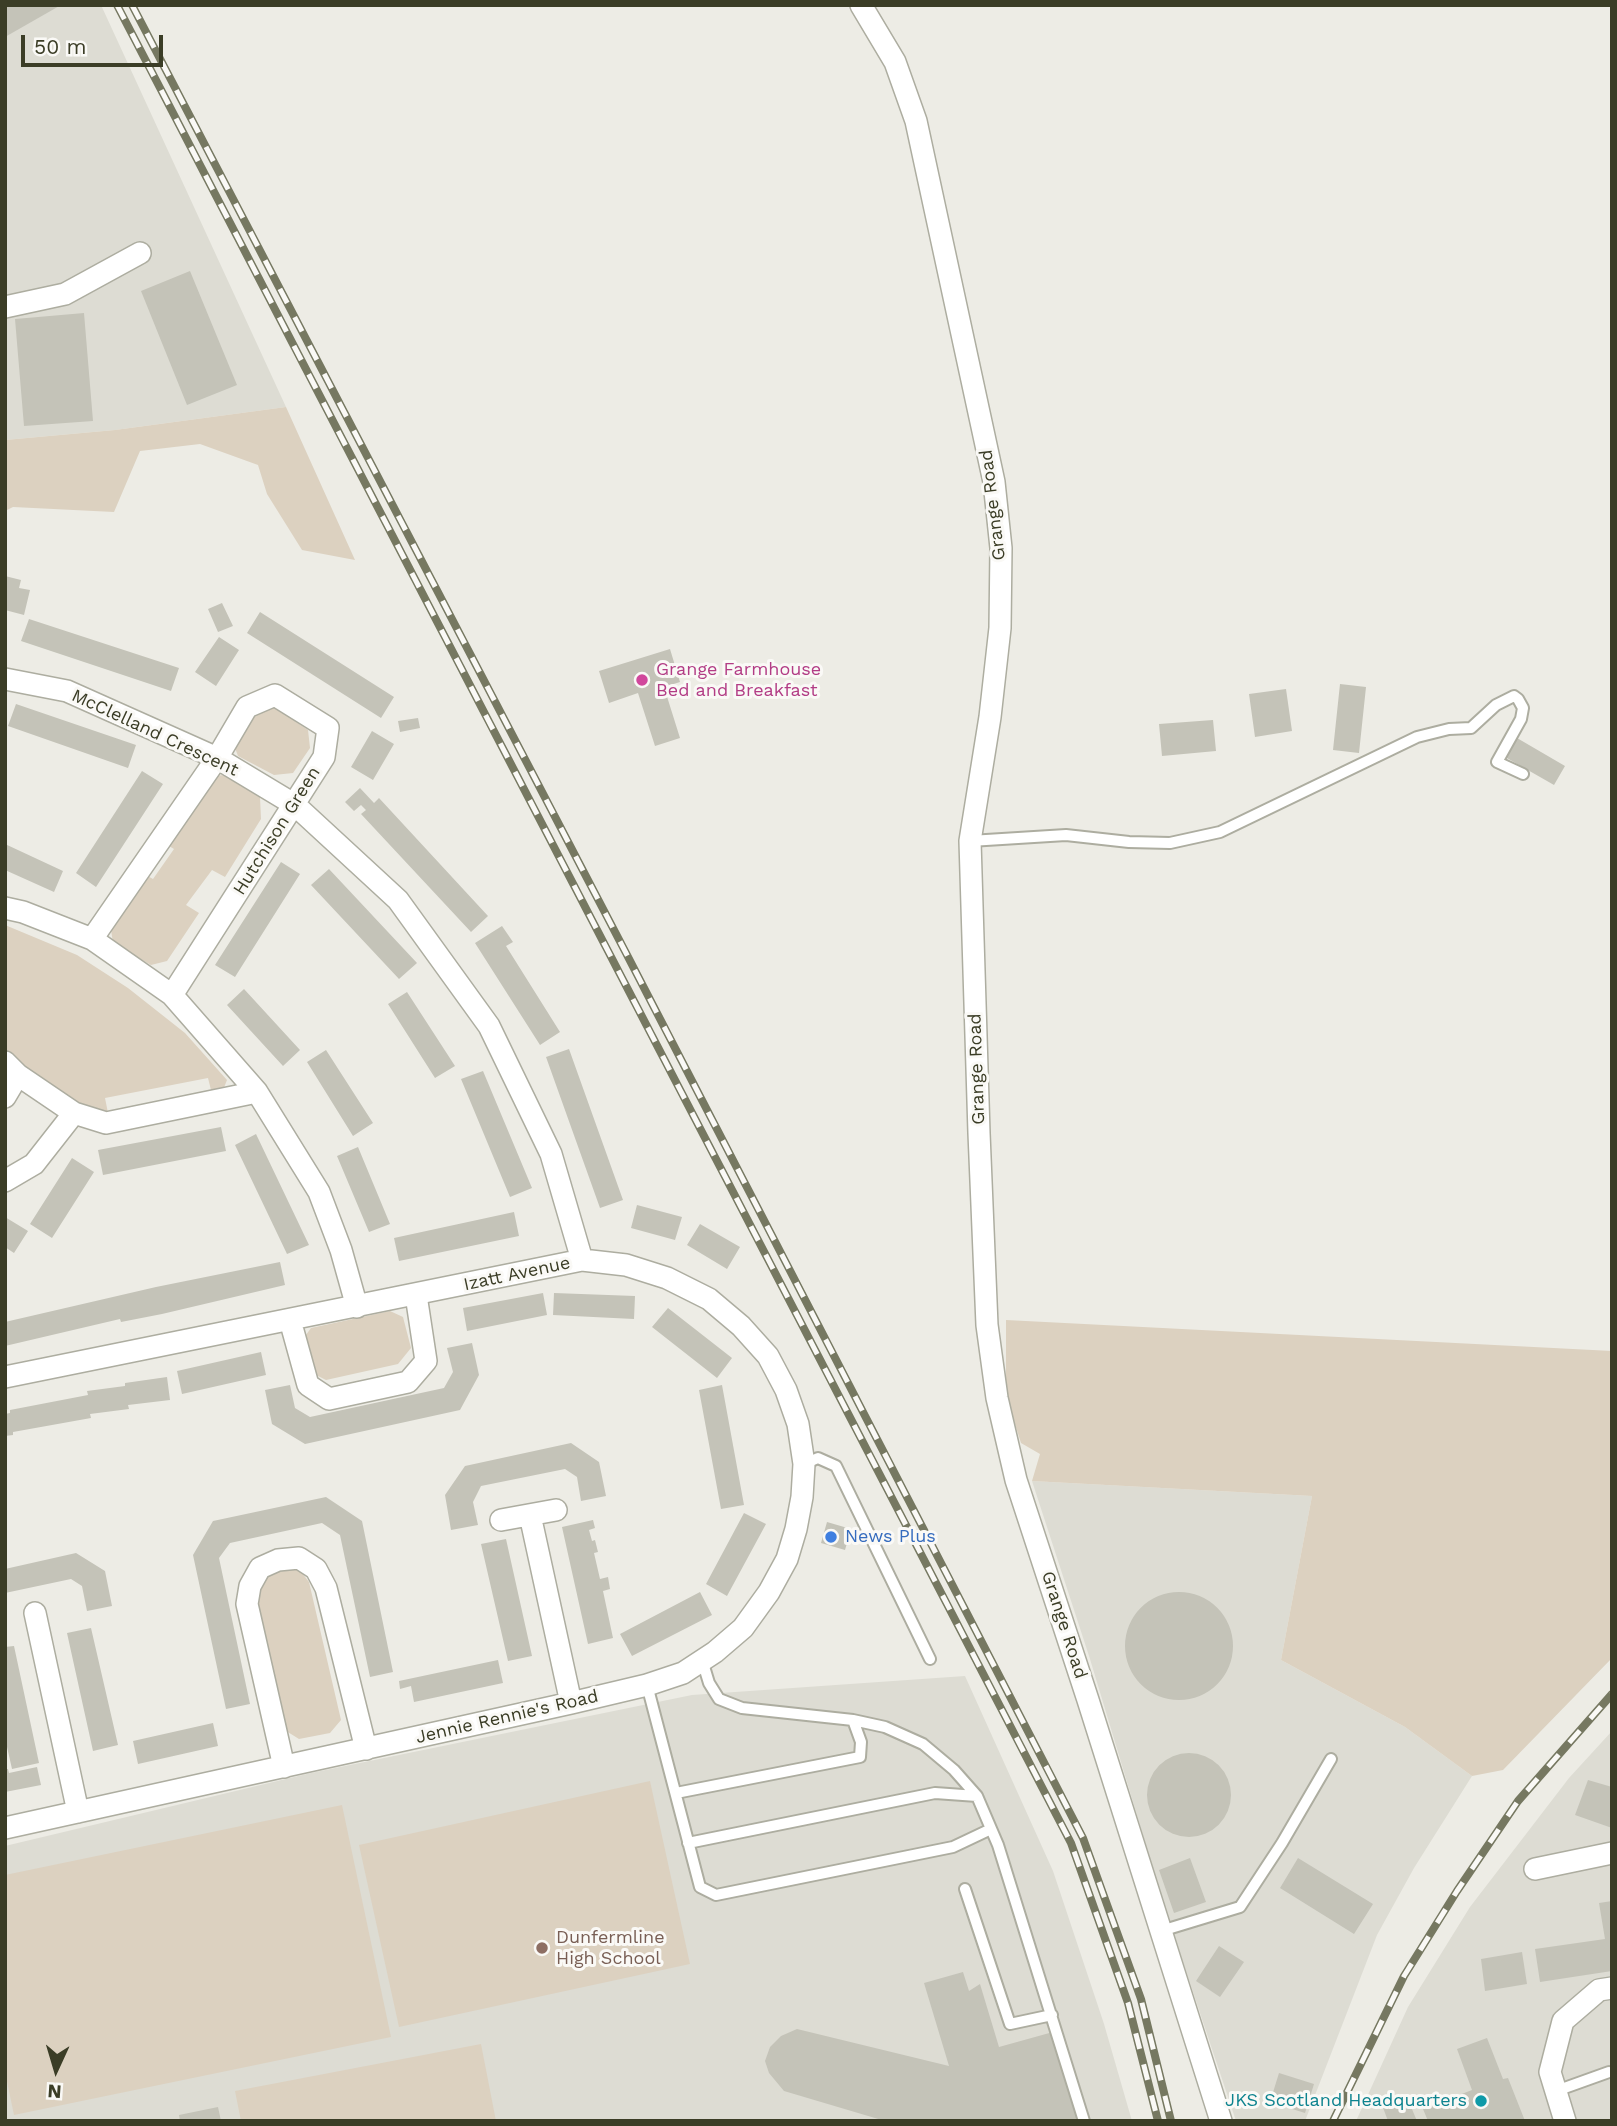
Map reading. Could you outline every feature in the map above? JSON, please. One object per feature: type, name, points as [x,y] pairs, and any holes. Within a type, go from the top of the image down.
[{"type":"street","name":"Grange Road","points":[[861,5],[895,62],[916,121],[994,482],[1001,548],[1000,628],[990,717],[970,841],[987,1325],[996,1398],[1016,1480],[1221,2121]]},
{"type":"street","points":[[5,307],[65,294],[140,253]]},
{"type":"street","name":"McClelland Crescent","points":[[5,679],[67,691],[217,758],[295,805],[398,900],[489,1026],[551,1154],[582,1260]]},
{"type":"street","name":"Hutchison Green","points":[[92,939],[217,758],[247,707],[275,695],[328,727],[324,757],[173,995]]},
{"type":"street","points":[[5,908],[23,912],[92,939],[173,995],[257,1092],[319,1192],[341,1250],[357,1307]]},
{"type":"street","points":[[5,1097],[12,1068],[74,1113],[106,1123],[257,1092]]},
{"type":"street","points":[[5,1181],[34,1164],[74,1113]]},
{"type":"street","name":"Izatt Avenue","points":[[5,1377],[582,1260],[626,1265],[667,1279],[709,1299],[741,1326],[768,1356],[786,1390],[798,1424],[804,1464],[802,1497],[787,1559],[769,1592],[743,1628],[683,1673],[647,1685]]},
{"type":"street","points":[[290,1321],[308,1385],[328,1399],[408,1381],[426,1362],[415,1295]]},
{"type":"street","points":[[501,1520],[556,1510]]},
{"type":"street","points":[[530,1515],[571,1703]]},
{"type":"street","points":[[284,1767],[247,1604],[250,1586],[260,1568],[278,1560],[299,1558],[316,1569],[326,1588],[366,1749]]},
{"type":"street","points":[[35,1613],[78,1812]]},
{"type":"street","name":"Jennie Rennie's Road","points":[[5,1828],[647,1685]]},
{"type":"street","points":[[1535,1869],[1612,1853]]},
{"type":"street","points":[[1565,2121],[1550,2072],[1563,2021],[1599,1990],[1612,1988]]},
{"type":"lane","points":[[970,841],[1066,835],[1129,842],[1170,843],[1220,832],[1417,737],[1449,729],[1471,728],[1496,705],[1514,696],[1523,708],[1521,719],[1497,762],[1523,774]]},
{"type":"lane","points":[[804,1464],[818,1458],[836,1466],[929,1659]]},
{"type":"lane","points":[[702,1660],[709,1683],[719,1699],[742,1708],[853,1720],[885,1727],[923,1744],[954,1770],[977,1796],[998,1845],[1084,2121]]},
{"type":"lane","points":[[647,1685],[700,1886],[716,1895],[953,1847],[991,1829]]},
{"type":"lane","points":[[676,1793],[860,1757],[861,1742],[853,1720]]},
{"type":"lane","points":[[1161,1931],[1240,1907],[1282,1843],[1331,1759]]},
{"type":"lane","points":[[688,1843],[935,1793],[977,1796]]},
{"type":"lane","points":[[965,1889],[1010,2024],[1052,2015]]},
{"type":"lane","points":[[1556,2091],[1609,2072]]},
{"type":"shaded area","points":[[5,5],[101,5],[286,407],[115,430],[5,440]]},
{"type":"shaded area","points":[[286,407],[355,560],[302,550],[267,494],[258,465],[200,444],[140,451],[114,512],[13,507],[5,511],[5,440],[115,430]]},
{"type":"shaded area","points":[[270,704],[308,730],[310,748],[293,773],[274,775],[238,756],[232,740],[250,710]]},
{"type":"shaded area","points":[[226,775],[260,797],[261,819],[225,877],[212,870],[186,905],[199,913],[167,961],[151,965],[113,943],[110,923],[144,874],[153,879],[174,849],[164,843],[209,776]]},
{"type":"shaded area","points":[[5,925],[77,955],[128,988],[185,1033],[227,1080],[223,1090],[212,1094],[208,1078],[105,1098],[108,1113],[96,1114],[5,1055]]},
{"type":"shaded area","points":[[390,1311],[403,1317],[411,1348],[398,1364],[326,1380],[312,1373],[303,1339],[311,1328]]},
{"type":"shaded area","points":[[1006,1320],[1612,1351],[1612,1658],[1503,1770],[1472,1776],[1405,1727],[1281,1660],[1312,1496],[1032,1481],[1040,1454],[1021,1443],[1006,1396]]},
{"type":"shaded area","points":[[1032,1481],[1312,1496],[1281,1660],[1405,1727],[1472,1776],[1414,1868],[1377,1935],[1305,2121],[1236,2121],[1164,1905],[1090,1659]]},
{"type":"shaded area","points":[[295,1564],[309,1582],[341,1720],[330,1733],[299,1739],[283,1729],[252,1591],[264,1570]]},
{"type":"shaded area","name":"Dunfermline High School","points":[[965,1676],[1053,1871],[1104,2024],[1132,2121],[5,2121],[5,1846],[311,1773],[692,1695]]},
{"type":"shaded area","points":[[1612,1731],[1612,2121],[1356,2121],[1408,2007],[1470,1907],[1569,1778]]},
{"type":"shaded area","points":[[650,1781],[690,1964],[399,2027],[359,1845]]},
{"type":"shaded area","points":[[342,1805],[391,2037],[14,2115],[5,2072],[5,1875]]},
{"type":"shaded area","points":[[481,2044],[496,2121],[241,2121],[235,2091]]},
{"type":"building","points":[[5,5],[61,5],[5,37]]},
{"type":"building","points":[[190,271],[237,385],[187,405],[141,291]]},
{"type":"building","points":[[84,313],[93,421],[24,426],[15,319]]},
{"type":"building","points":[[5,576],[21,580],[19,588],[30,590],[24,615],[5,610]]},
{"type":"building","points":[[222,603],[233,626],[218,632],[208,609]]},
{"type":"building","points":[[260,612],[394,697],[381,718],[247,633]]},
{"type":"building","points":[[29,619],[179,668],[171,691],[21,641]]},
{"type":"building","points":[[219,637],[239,650],[216,686],[195,672]]},
{"type":"building","points":[[670,649],[680,682],[664,687],[680,738],[655,746],[638,693],[609,703],[599,671]]},
{"type":"building","points":[[1340,684],[1366,687],[1359,753],[1333,750]]},
{"type":"building","points":[[1286,689],[1292,731],[1255,737],[1249,694]]},
{"type":"building","points":[[16,704],[136,745],[128,768],[8,726]]},
{"type":"building","points":[[418,718],[420,728],[400,732],[398,721]]},
{"type":"building","points":[[1213,720],[1216,751],[1162,756],[1159,724]]},
{"type":"building","points":[[372,731],[394,744],[373,780],[351,767]]},
{"type":"building","points":[[1517,738],[1565,766],[1554,785],[1505,757]]},
{"type":"building","points":[[142,771],[163,784],[96,887],[76,873]]},
{"type":"building","points":[[360,788],[374,803],[379,798],[488,916],[471,932],[361,814],[366,810],[361,805],[354,811],[345,802]]},
{"type":"building","points":[[5,844],[63,871],[54,892],[5,870]]},
{"type":"building","points":[[281,862],[300,874],[235,977],[215,965]]},
{"type":"building","points":[[329,869],[417,963],[399,979],[311,885]]},
{"type":"building","points":[[502,926],[513,942],[506,946],[560,1032],[540,1045],[475,943]]},
{"type":"building","points":[[244,989],[300,1050],[283,1066],[227,1005]]},
{"type":"building","points":[[407,992],[455,1066],[435,1078],[388,1004]]},
{"type":"building","points":[[569,1049],[623,1200],[600,1208],[546,1057]]},
{"type":"building","points":[[326,1050],[373,1123],[353,1136],[307,1062]]},
{"type":"building","points":[[483,1071],[532,1188],[510,1197],[461,1079]]},
{"type":"building","points":[[221,1127],[226,1151],[103,1175],[98,1150]]},
{"type":"building","points":[[256,1134],[309,1245],[287,1254],[235,1145]]},
{"type":"building","points":[[358,1147],[390,1224],[369,1232],[337,1156]]},
{"type":"building","points":[[72,1158],[94,1172],[52,1238],[30,1224]]},
{"type":"building","points":[[637,1205],[682,1217],[675,1240],[631,1228]]},
{"type":"building","points":[[514,1212],[519,1236],[399,1261],[394,1238]]},
{"type":"building","points":[[5,1217],[28,1231],[14,1253],[5,1247]]},
{"type":"building","points":[[700,1224],[740,1247],[727,1269],[687,1245]]},
{"type":"building","points":[[280,1262],[285,1285],[162,1314],[121,1322],[120,1319],[5,1346],[5,1322]]},
{"type":"building","points":[[543,1293],[547,1315],[467,1331],[463,1308]]},
{"type":"building","points":[[554,1293],[635,1296],[634,1319],[553,1315]]},
{"type":"building","points":[[668,1308],[732,1358],[717,1378],[652,1327]]},
{"type":"building","points":[[472,1343],[479,1375],[460,1410],[305,1444],[272,1424],[265,1390],[290,1385],[295,1408],[310,1417],[444,1388],[453,1372],[447,1348]]},
{"type":"building","points":[[261,1352],[266,1375],[182,1394],[177,1371]]},
{"type":"building","points":[[167,1377],[170,1400],[128,1405],[129,1409],[90,1414],[91,1418],[13,1432],[13,1435],[5,1436],[5,1414],[10,1413],[10,1410],[88,1395],[87,1391],[125,1386],[125,1383]]},
{"type":"building","points":[[722,1385],[744,1505],[721,1509],[699,1390]]},
{"type":"building","points":[[571,1443],[599,1462],[606,1496],[581,1501],[577,1477],[565,1469],[481,1486],[473,1502],[478,1525],[451,1530],[445,1495],[465,1466]]},
{"type":"building","points":[[326,1497],[362,1521],[393,1672],[370,1677],[340,1535],[322,1523],[230,1543],[219,1558],[250,1704],[226,1709],[193,1555],[213,1521]]},
{"type":"building","points":[[744,1513],[766,1524],[727,1596],[706,1584]]},
{"type":"building","points":[[593,1520],[595,1528],[589,1530],[598,1552],[594,1553],[600,1579],[608,1577],[610,1589],[603,1591],[613,1638],[588,1644],[562,1527]]},
{"type":"building","points":[[827,1522],[851,1529],[845,1550],[821,1543]]},
{"type":"building","points":[[506,1539],[532,1656],[508,1661],[481,1544]]},
{"type":"building","points":[[76,1553],[105,1571],[112,1606],[87,1611],[82,1586],[71,1579],[5,1593],[5,1569]]},
{"type":"building","points":[[700,1592],[712,1615],[632,1656],[620,1634]]},
{"type":"building","points":[[1179,1592],[1200,1596],[1217,1608],[1229,1625],[1233,1646],[1229,1667],[1217,1684],[1200,1696],[1179,1700],[1158,1696],[1141,1684],[1129,1667],[1125,1646],[1129,1625],[1141,1608],[1158,1596]]},
{"type":"building","points":[[91,1628],[118,1745],[93,1751],[67,1633]]},
{"type":"building","points":[[14,1646],[39,1763],[12,1769],[5,1738],[5,1647]]},
{"type":"building","points":[[498,1660],[503,1683],[414,1702],[411,1686],[400,1689],[399,1681]]},
{"type":"building","points":[[213,1723],[218,1746],[138,1764],[133,1741]]},
{"type":"building","points":[[1181,1753],[1197,1753],[1213,1760],[1224,1771],[1231,1787],[1228,1811],[1219,1825],[1197,1837],[1181,1837],[1165,1830],[1154,1819],[1147,1803],[1147,1787],[1154,1771],[1165,1760]]},
{"type":"building","points":[[37,1767],[41,1785],[5,1792],[5,1769],[8,1769],[9,1773]]},
{"type":"building","points":[[1588,1780],[1612,1787],[1612,1828],[1575,1815]]},
{"type":"building","points":[[1190,1858],[1206,1902],[1174,1913],[1159,1870]]},
{"type":"building","points":[[1298,1858],[1373,1904],[1354,1934],[1280,1888]]},
{"type":"building","points":[[1612,1901],[1612,1971],[1540,1982],[1535,1949],[1605,1939],[1599,1903]]},
{"type":"building","points":[[1219,1946],[1244,1962],[1220,1997],[1196,1981]]},
{"type":"building","points":[[1522,1952],[1527,1984],[1485,1991],[1481,1959]]},
{"type":"building","points":[[963,1972],[969,1991],[980,1984],[999,2047],[1053,2032],[1079,2121],[885,2121],[784,2091],[769,2073],[765,2061],[770,2047],[781,2036],[797,2029],[949,2066],[924,1983]]},
{"type":"building","name":"JKS Scotland Headquarters","points":[[1487,2038],[1503,2079],[1508,2078],[1525,2121],[1428,2121],[1423,2109],[1472,2090],[1457,2049]]},
{"type":"building","points":[[1279,2073],[1314,2084],[1305,2113],[1270,2102]]},
{"type":"building","points":[[1406,2095],[1417,2121],[1388,2121],[1382,2105]]},
{"type":"building","points":[[218,2107],[221,2121],[180,2121],[179,2115]]},
{"type":"railway","points":[[117,5],[1071,1843],[1128,2003],[1158,2121]]},
{"type":"railway","points":[[132,5],[1083,1838],[1141,1999],[1171,2121]]},
{"type":"railway","points":[[1333,2121],[1404,1976],[1457,1891],[1518,1801],[1612,1694]]},
{"type":"place","name":"Grange Farmhouse Bed and Breakfast","points":[[642,680]]},
{"type":"place","name":"News Plus","points":[[831,1537]]},
{"type":"place","name":"Dunfermline High School","points":[[542,1948]]},
{"type":"place","name":"JKS Scotland Headquarters","points":[[1481,2101]]}]
